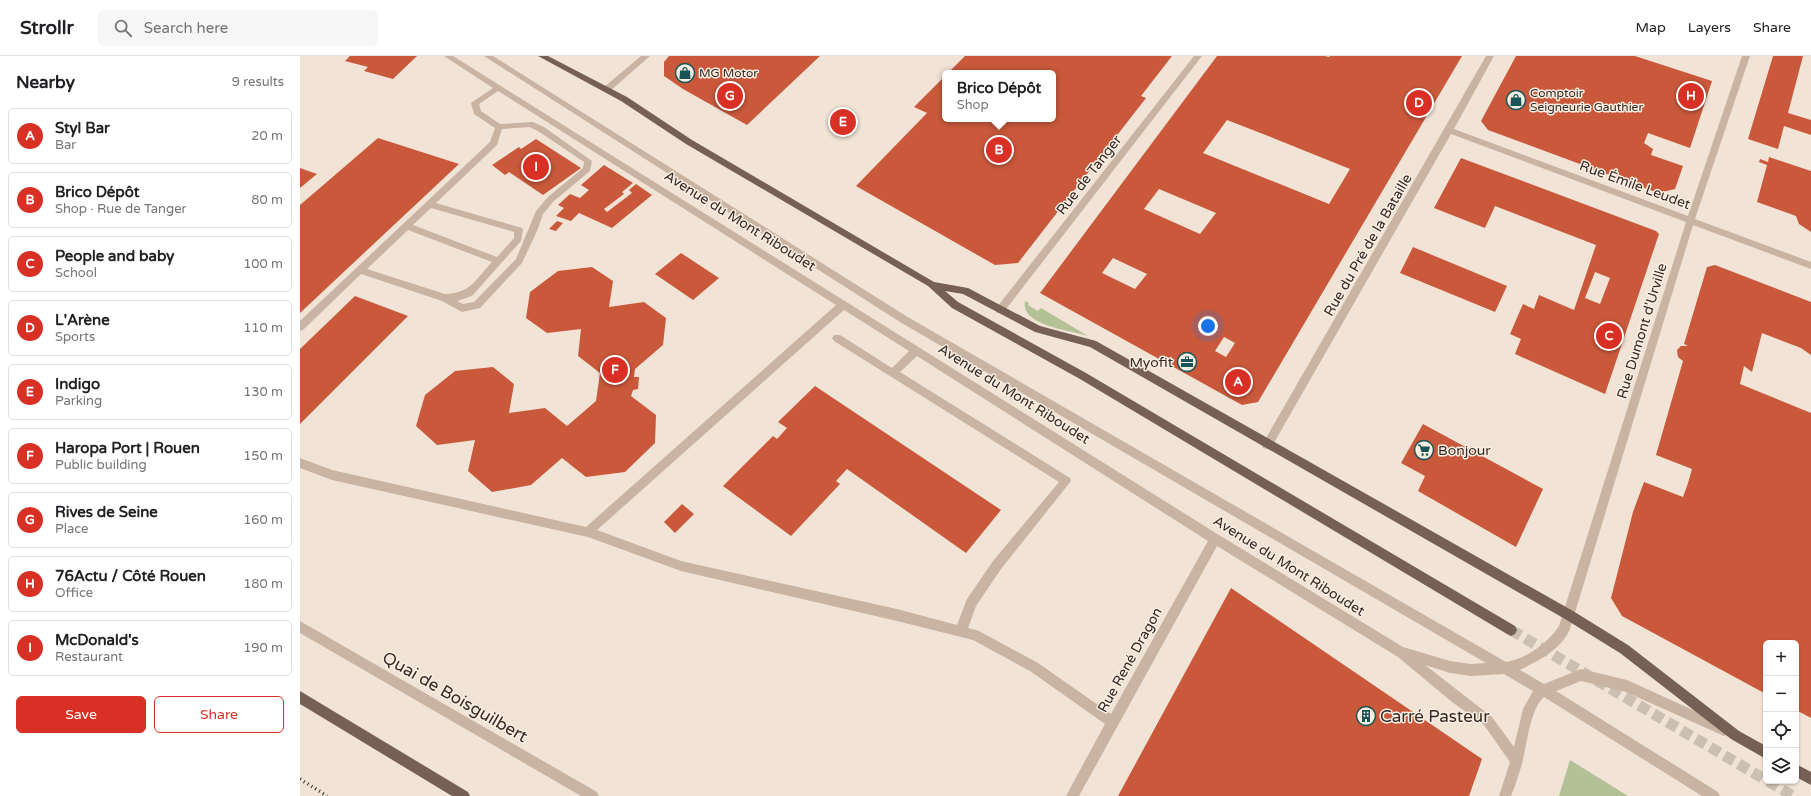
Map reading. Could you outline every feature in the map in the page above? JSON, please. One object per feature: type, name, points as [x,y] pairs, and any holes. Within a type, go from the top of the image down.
[{"type":"main road","points":[[542,56],[632,103],[689,142],[931,284],[955,305],[1109,392],[1511,630]]},
{"type":"main road","points":[[931,284],[965,291],[1038,329],[1092,344],[1267,445],[1569,615],[1624,649],[1735,735],[1763,751]]},
{"type":"main road","points":[[300,698],[464,796]]},
{"type":"main road","points":[[1799,772],[1811,779]]},
{"type":"street","name":"Avenue du Mont Riboudet","points":[[448,56],[1215,539],[1400,652],[1450,667],[1471,670],[1517,666],[1541,652],[1557,640],[1569,615]]},
{"type":"street","points":[[488,56],[903,319],[1543,690],[1714,796]]},
{"type":"street","points":[[607,89],[646,56]]},
{"type":"street","name":"Rue de Tanger","points":[[1000,310],[1198,56]]},
{"type":"street","name":"Rue du Pré de la Bataille","points":[[1267,445],[1449,130],[1490,56]]},
{"type":"street","name":"Rue Dumont d'Urville","points":[[1569,615],[1691,220],[1746,56]]},
{"type":"street","points":[[359,270],[445,298],[462,308],[477,305],[519,261],[533,231],[539,213],[551,199],[587,169],[588,161],[530,124],[498,127],[477,112],[475,104],[498,88]]},
{"type":"street","points":[[300,327],[494,143],[498,127]]},
{"type":"street","name":"Rue Émile Leudet","points":[[1449,130],[1811,266]]},
{"type":"street","points":[[429,204],[519,230],[518,239],[469,293],[445,298]]},
{"type":"street","points":[[406,226],[499,261]]},
{"type":"street","points":[[588,532],[844,304]]},
{"type":"street","points":[[837,338],[1066,481],[995,569],[971,603],[961,631]]},
{"type":"street","points":[[893,373],[917,350]]},
{"type":"street","points":[[300,463],[332,475],[588,532],[681,566],[897,615],[975,635],[1034,668],[1113,722]]},
{"type":"street","name":"Rue René Dragon","points":[[1072,796],[1215,539]]},
{"type":"street","name":"Quai de Boisguilbert","points":[[300,627],[593,796]]},
{"type":"street","points":[[1400,652],[1456,698],[1488,721],[1516,760]]},
{"type":"street","points":[[1505,796],[1529,709],[1535,697],[1543,690],[1581,675],[1627,686],[1735,735]]},
{"type":"green space","points":[[1025,301],[1029,303],[1028,305],[1038,311],[1041,308],[1088,336],[1048,326],[1038,321],[1030,316],[1026,309]]},
{"type":"green space","points":[[1570,760],[1628,796],[1559,796]]},
{"type":"building","points":[[350,56],[417,56],[393,79],[364,71],[368,67],[345,61]]},
{"type":"building","points":[[669,56],[820,56],[747,125],[683,89],[664,76],[664,62]]},
{"type":"building","points":[[965,56],[1172,56],[1141,96],[1146,98],[1018,263],[995,265],[856,186],[927,113],[914,107],[942,79],[942,122],[1056,122],[1056,70],[951,70]]},
{"type":"building","points":[[1217,56],[1462,56],[1258,402],[1242,405],[1040,293]],"holes":[[[1227,120],[1350,169],[1329,204],[1203,153]],[[1159,189],[1216,213],[1200,234],[1144,209]],[[1113,258],[1147,274],[1135,289],[1102,273]],[[1224,337],[1235,343],[1226,357],[1215,351]]]},
{"type":"building","points":[[1516,56],[1635,56],[1712,81],[1690,148],[1648,133],[1644,143],[1653,149],[1651,155],[1683,166],[1675,189],[1658,193],[1488,130],[1481,121]]},
{"type":"building","points":[[1773,56],[1803,56],[1788,113],[1811,120],[1811,135],[1784,126],[1778,149],[1748,139]]},
{"type":"building","points":[[378,138],[459,164],[300,313],[300,205]]},
{"type":"building","points":[[536,139],[581,168],[543,195],[509,172],[505,175],[492,165],[519,147],[521,149]]},
{"type":"building","points":[[1769,157],[1811,171],[1811,232],[1799,224],[1796,216],[1757,202],[1767,165],[1759,162],[1760,159],[1768,162]]},
{"type":"building","points":[[1461,158],[1656,231],[1659,234],[1605,394],[1515,354],[1521,339],[1510,334],[1523,304],[1534,309],[1539,295],[1574,310],[1596,245],[1495,206],[1485,228],[1434,208]],"holes":[[[1595,272],[1610,278],[1600,304],[1585,298]]]},
{"type":"building","points":[[604,165],[633,183],[622,192],[624,194],[604,209],[607,212],[632,193],[629,190],[636,184],[652,195],[612,228],[579,213],[571,221],[556,216],[564,208],[558,205],[570,194],[580,198],[589,190],[581,185]]},
{"type":"building","points":[[300,168],[317,174],[300,188]]},
{"type":"building","points":[[557,221],[563,223],[556,231],[549,229]]},
{"type":"building","points":[[1413,247],[1507,286],[1495,312],[1400,273]]},
{"type":"building","points":[[681,253],[719,278],[693,300],[655,274]]},
{"type":"building","points":[[1715,265],[1811,302],[1811,355],[1801,348],[1762,333],[1752,372],[1744,366],[1740,384],[1811,413],[1811,718],[1799,712],[1799,640],[1763,640],[1763,692],[1622,616],[1611,598],[1633,512],[1644,482],[1683,497],[1688,483],[1692,469],[1656,455],[1683,361],[1678,357],[1677,350],[1681,346],[1688,346],[1684,344],[1707,267]]},
{"type":"building","points":[[592,267],[613,281],[609,307],[644,302],[666,318],[663,345],[635,369],[634,377],[639,377],[638,389],[633,390],[631,396],[656,415],[655,443],[625,472],[586,477],[562,458],[531,485],[492,492],[468,471],[475,440],[437,445],[416,426],[425,395],[455,371],[493,367],[514,384],[509,413],[545,408],[567,426],[596,401],[600,373],[578,356],[581,329],[547,333],[526,318],[530,292],[558,271]]},
{"type":"building","points":[[355,296],[408,316],[300,424],[300,349]]},
{"type":"building","points":[[815,386],[1001,510],[966,553],[847,469],[836,481],[840,484],[791,536],[723,486],[773,436],[777,439],[787,428],[778,422]]},
{"type":"building","points":[[1423,424],[1543,489],[1516,547],[1418,491],[1425,476],[1401,463]]},
{"type":"building","points":[[682,504],[694,514],[675,533],[664,522]]},
{"type":"building","name":"Carré Pasteur","points":[[1231,588],[1482,759],[1469,796],[1118,796]]},
{"type":"tunnel","points":[[1511,630],[1763,778]]},
{"type":"tunnel","points":[[1773,784],[1793,796]]},
{"type":"railway","points":[[300,779],[327,796]]},
{"type":"place","name":"MG Motor","points":[[685,73]]},
{"type":"place","name":"Rives de Seine","points":[[730,96]]},
{"type":"place","name":"76Actu / Côté Rouen","points":[[1691,96]]},
{"type":"place","name":"Comptoir Seigneurie Gauthier","points":[[1516,100]]},
{"type":"place","name":"L'Arène","points":[[1419,103]]},
{"type":"place","name":"Indigo","points":[[843,122]]},
{"type":"place","name":"Brico Dépôt","points":[[999,150]]},
{"type":"place","name":"McDonald's","points":[[536,167]]},
{"type":"place","name":"People and baby","points":[[1609,336]]},
{"type":"place","name":"Myofit","points":[[1187,362]]},
{"type":"place","name":"Haropa Port | Rouen","points":[[615,370]]},
{"type":"place","name":"Styl Bar","points":[[1238,382]]},
{"type":"place","name":"Bonjour","points":[[1424,450]]},
{"type":"place","name":"Carré Pasteur","points":[[1366,716]]}]
